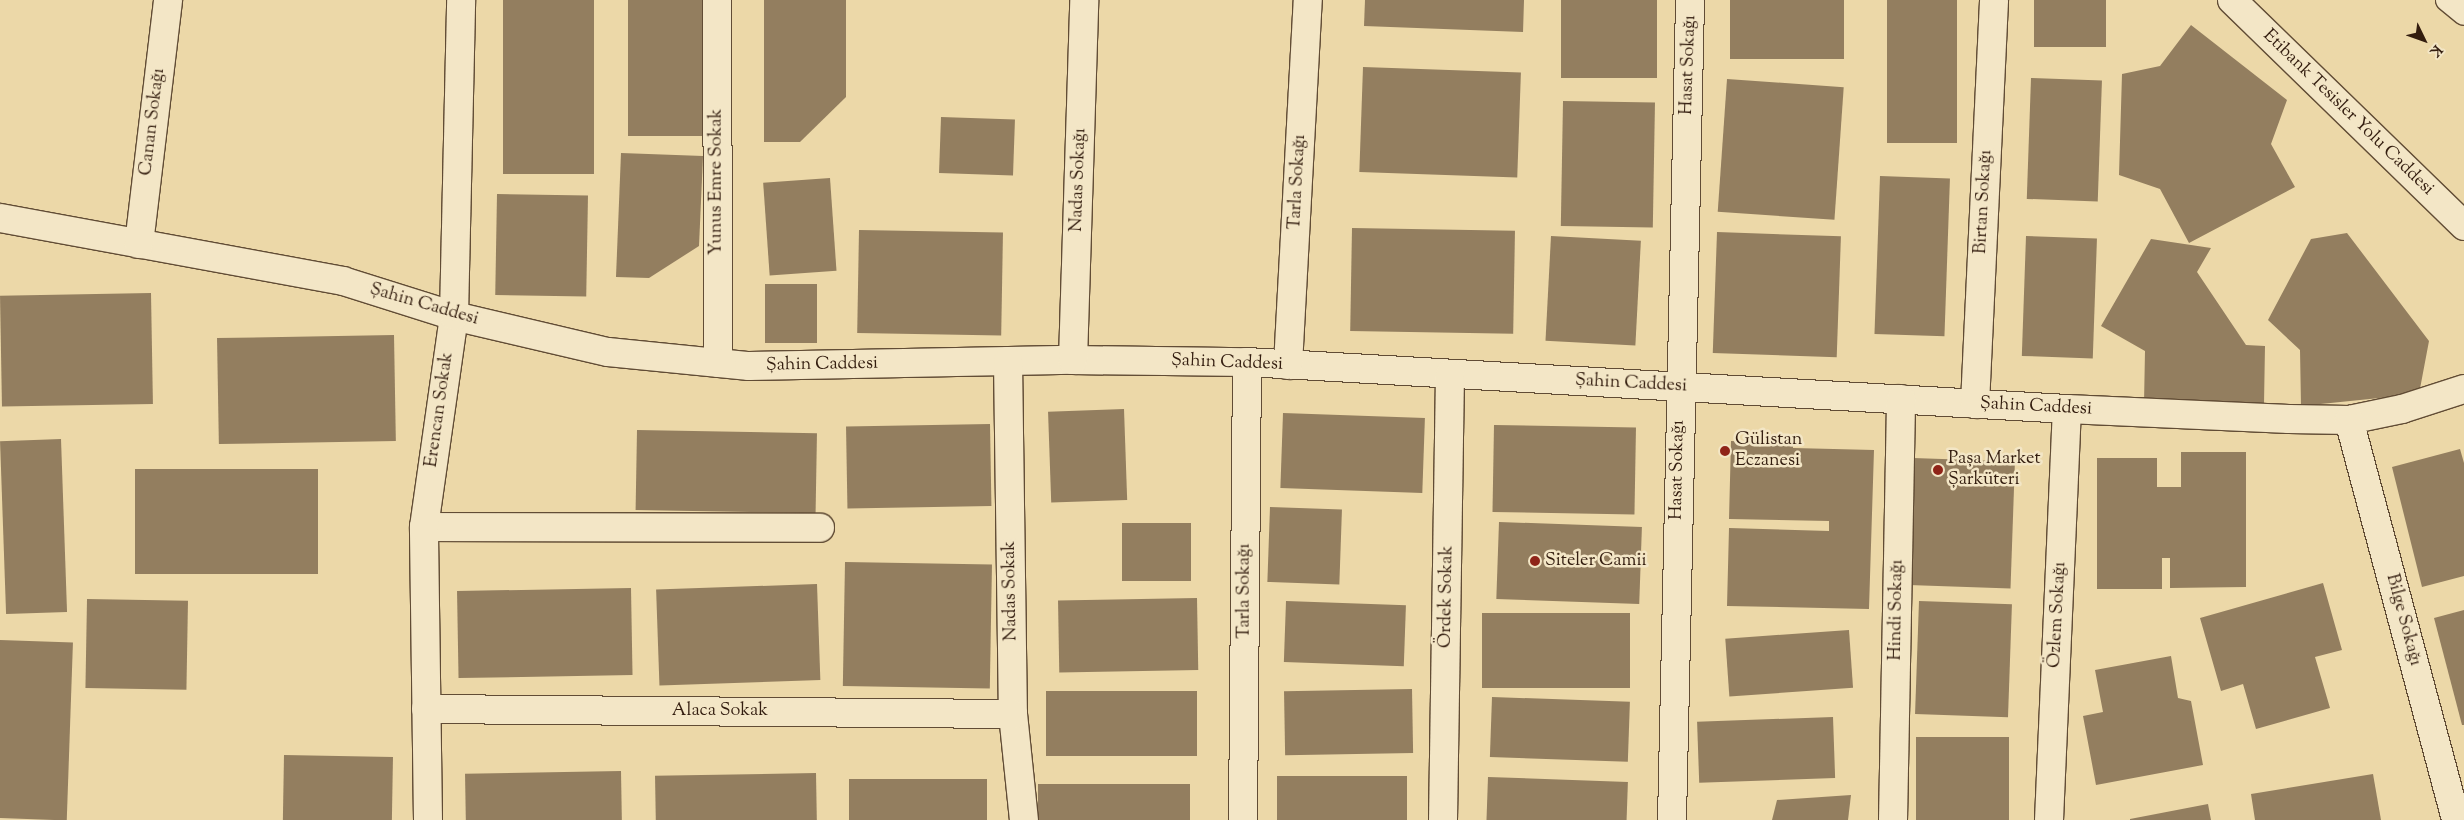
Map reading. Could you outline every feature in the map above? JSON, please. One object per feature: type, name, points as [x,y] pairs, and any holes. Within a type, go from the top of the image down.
[{"type":"street","name":"Canan Sokağı","points":[[139,244],[168,0]]},
{"type":"street","name":"Erencan Sokak","points":[[428,820],[424,528],[454,316],[461,0]]},
{"type":"street","name":"Yunus Emre Sokak","points":[[717,0],[718,363]]},
{"type":"street","name":"Nadas Sokağı","points":[[1073,360],[1084,0]]},
{"type":"street","name":"Tarla Sokağı","points":[[1288,365],[1308,0]]},
{"type":"street","name":"Hasat Sokağı","points":[[1672,820],[1680,387],[1690,0]]},
{"type":"street","name":"Birtan Sokağı","points":[[1975,404],[1994,0]]},
{"type":"street","name":"Etibank Tesisler Yolu Caddesi","points":[[2232,0],[2464,226]]},
{"type":"street","name":"Şahin Caddesi","points":[[0,218],[343,282],[454,316],[608,352],[749,366],[1073,360],[1247,362],[2067,409],[2349,420],[2402,409],[2464,389]]},
{"type":"street","name":"Nadas Sokak","points":[[1008,361],[1013,714],[1024,820]]},
{"type":"street","name":"Tarla Sokağı","points":[[1243,820],[1247,362]]},
{"type":"street","name":"Ördek Sokak","points":[[1443,820],[1450,374]]},
{"type":"street","name":"Hindi Sokağı","points":[[1893,820],[1901,400]]},
{"type":"street","name":"Özlem Sokağı","points":[[2049,820],[2067,409]]},
{"type":"street","name":"Bilge Sokağı","points":[[2349,420],[2456,820]]},
{"type":"street","points":[[424,528],[820,528]]},
{"type":"street","name":"Alaca Sokak","points":[[426,708],[1013,714]]},
{"type":"lane","points":[[2447,0],[2464,14]]},
{"type":"building","points":[[503,0],[594,0],[594,174],[503,174]]},
{"type":"building","points":[[628,0],[706,0],[706,136],[628,136]]},
{"type":"building","points":[[764,0],[846,0],[846,97],[800,142],[764,142]]},
{"type":"building","points":[[1365,0],[1524,0],[1523,32],[1364,26]]},
{"type":"building","points":[[1561,0],[1657,0],[1657,78],[1561,78]]},
{"type":"building","points":[[1730,0],[1844,0],[1844,59],[1730,59]]},
{"type":"building","points":[[1887,0],[1957,0],[1957,143],[1887,143]]},
{"type":"building","points":[[2034,0],[2106,0],[2106,47],[2034,47]]},
{"type":"building","points":[[2191,25],[2287,100],[2271,144],[2295,187],[2189,243],[2160,189],[2119,175],[2122,74],[2160,66]]},
{"type":"building","points":[[1363,67],[1521,73],[1517,177],[1359,172]]},
{"type":"building","points":[[2031,78],[2102,80],[2098,201],[2027,199]]},
{"type":"building","points":[[1727,79],[1844,87],[1834,220],[1718,212]]},
{"type":"building","points":[[1563,101],[1655,103],[1653,228],[1561,226]]},
{"type":"building","points":[[941,117],[1015,120],[1013,176],[939,173]]},
{"type":"building","points":[[621,153],[703,156],[699,246],[649,278],[616,277]]},
{"type":"building","points":[[1880,176],[1950,178],[1944,336],[1874,334]]},
{"type":"building","points":[[830,178],[836,271],[770,275],[763,183]]},
{"type":"building","points":[[497,194],[588,196],[586,297],[495,295]]},
{"type":"building","points":[[1352,228],[1515,231],[1513,334],[1350,331]]},
{"type":"building","points":[[859,230],[1003,233],[1001,335],[857,333]]},
{"type":"building","points":[[1717,232],[1841,236],[1837,357],[1713,353]]},
{"type":"building","points":[[2347,233],[2429,341],[2419,394],[2301,406],[2300,350],[2268,320],[2311,239]]},
{"type":"building","points":[[1551,236],[1641,241],[1635,346],[1546,341]]},
{"type":"building","points":[[2026,236],[2097,238],[2093,358],[2022,356]]},
{"type":"building","points":[[2151,239],[2211,248],[2197,272],[2246,345],[2265,346],[2264,404],[2144,403],[2145,351],[2101,326]]},
{"type":"building","points":[[765,284],[817,284],[817,343],[765,343]]},
{"type":"building","points":[[151,293],[153,404],[2,407],[0,296]]},
{"type":"building","points":[[394,335],[396,441],[219,444],[217,338]]},
{"type":"building","points":[[1124,409],[1127,500],[1051,503],[1048,412]]},
{"type":"building","points":[[1283,413],[1425,418],[1422,493],[1280,488]]},
{"type":"building","points":[[990,424],[991,506],[847,509],[846,427]]},
{"type":"building","points":[[1494,425],[1636,427],[1634,514],[1492,512]]},
{"type":"building","points":[[637,430],[817,433],[816,513],[636,510]]},
{"type":"building","points":[[61,439],[67,612],[6,614],[0,441]]},
{"type":"building","points":[[1731,441],[1793,443],[1793,448],[1874,450],[1869,609],[1727,606],[1729,528],[1829,531],[1829,521],[1729,519]]},
{"type":"building","points":[[2460,449],[2464,463],[2464,576],[2422,587],[2392,467]]},
{"type":"building","points":[[2181,452],[2246,452],[2246,587],[2170,588],[2170,558],[2162,558],[2162,589],[2097,589],[2097,458],[2157,458],[2157,487],[2181,487]]},
{"type":"building","points":[[1913,458],[2015,462],[2011,588],[1909,585]]},
{"type":"building","points":[[135,469],[318,469],[318,574],[135,574]]},
{"type":"building","points":[[1270,507],[1342,510],[1339,584],[1267,582]]},
{"type":"building","points":[[1499,522],[1642,527],[1639,604],[1496,599]]},
{"type":"building","points":[[1122,523],[1191,523],[1191,581],[1122,581]]},
{"type":"building","points":[[845,562],[992,565],[990,689],[843,686]]},
{"type":"building","points":[[2323,583],[2342,650],[2315,657],[2330,708],[2256,729],[2243,684],[2221,691],[2200,618]]},
{"type":"building","points":[[817,584],[820,680],[659,686],[656,590]]},
{"type":"building","points":[[631,588],[633,675],[459,678],[457,591]]},
{"type":"building","points":[[1197,598],[1198,670],[1059,672],[1058,600]]},
{"type":"building","points":[[87,599],[188,601],[186,690],[85,688]]},
{"type":"building","points":[[1286,601],[1406,605],[1404,666],[1284,662]]},
{"type":"building","points":[[1919,601],[2012,604],[2008,717],[1915,714]]},
{"type":"building","points":[[2464,610],[2464,725],[2462,725],[2434,618]]},
{"type":"building","points":[[1482,613],[1630,613],[1630,688],[1482,688]]},
{"type":"building","points":[[1849,630],[1853,688],[1729,697],[1725,639]]},
{"type":"building","points":[[0,640],[73,643],[67,820],[0,818]]},
{"type":"building","points":[[2171,656],[2178,698],[2191,701],[2203,765],[2096,785],[2083,716],[2103,712],[2095,670]]},
{"type":"building","points":[[1412,689],[1413,753],[1285,755],[1284,691]]},
{"type":"building","points":[[1046,691],[1197,691],[1197,756],[1046,756]]},
{"type":"building","points":[[1492,697],[1630,702],[1628,762],[1490,757]]},
{"type":"building","points":[[1833,717],[1835,778],[1699,783],[1697,722]]},
{"type":"building","points":[[1916,737],[2009,737],[2009,820],[1916,820]]},
{"type":"building","points":[[284,755],[393,757],[392,820],[283,820]]},
{"type":"building","points":[[621,771],[622,820],[466,820],[465,774]]},
{"type":"building","points":[[816,773],[817,820],[656,820],[655,776]]},
{"type":"building","points":[[2373,774],[2381,820],[2255,820],[2251,794]]},
{"type":"building","points":[[1277,776],[1407,776],[1407,820],[1277,820]]},
{"type":"building","points":[[1488,777],[1628,782],[1627,820],[1486,820]]},
{"type":"building","points":[[849,779],[987,779],[987,820],[849,820]]},
{"type":"building","points":[[1038,784],[1190,784],[1190,820],[1038,820]]},
{"type":"building","points":[[1851,795],[1848,820],[1772,820],[1777,800]]},
{"type":"building","points":[[2208,804],[2211,820],[2130,820],[2130,819]]},
{"type":"place","name":"Gülistan Eczanesi","points":[[1725,451]]},
{"type":"place","name":"Paşa Market Şarküteri","points":[[1938,470]]},
{"type":"place","name":"Siteler Camii","points":[[1535,561]]}]
